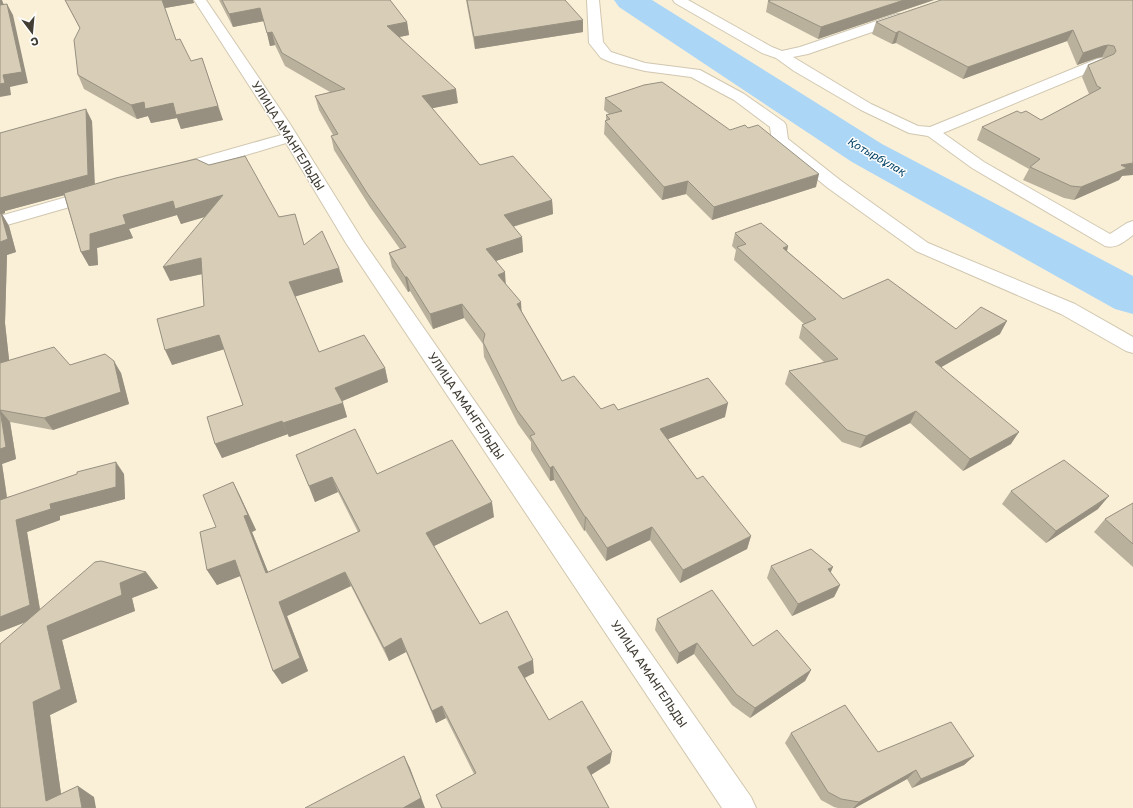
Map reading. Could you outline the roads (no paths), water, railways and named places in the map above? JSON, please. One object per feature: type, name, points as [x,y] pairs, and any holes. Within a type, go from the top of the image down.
[{"type":"street","name":"УЛИЦА АМАНГЕЛЬДЫ","points":[[200,0],[290,137],[355,243],[740,808]]},
{"type":"street","points":[[593,0],[596,43],[606,55],[618,60],[645,67],[695,73],[739,97],[778,125],[780,140],[834,184],[922,247],[1068,309],[1133,346]]},
{"type":"street","points":[[679,0],[767,50],[781,55],[799,68],[866,107],[915,130],[932,132],[978,165],[1111,242],[1133,227]]},
{"type":"street","points":[[781,55],[804,51],[915,13]]},
{"type":"street","points":[[932,132],[1102,62]]},
{"type":"street","points":[[156,176],[290,137]]},
{"type":"street","points":[[0,222],[112,189]]},
{"type":"waterway","name":"Қотырбұлақ","points":[[630,0],[867,153],[1133,297]]}]
